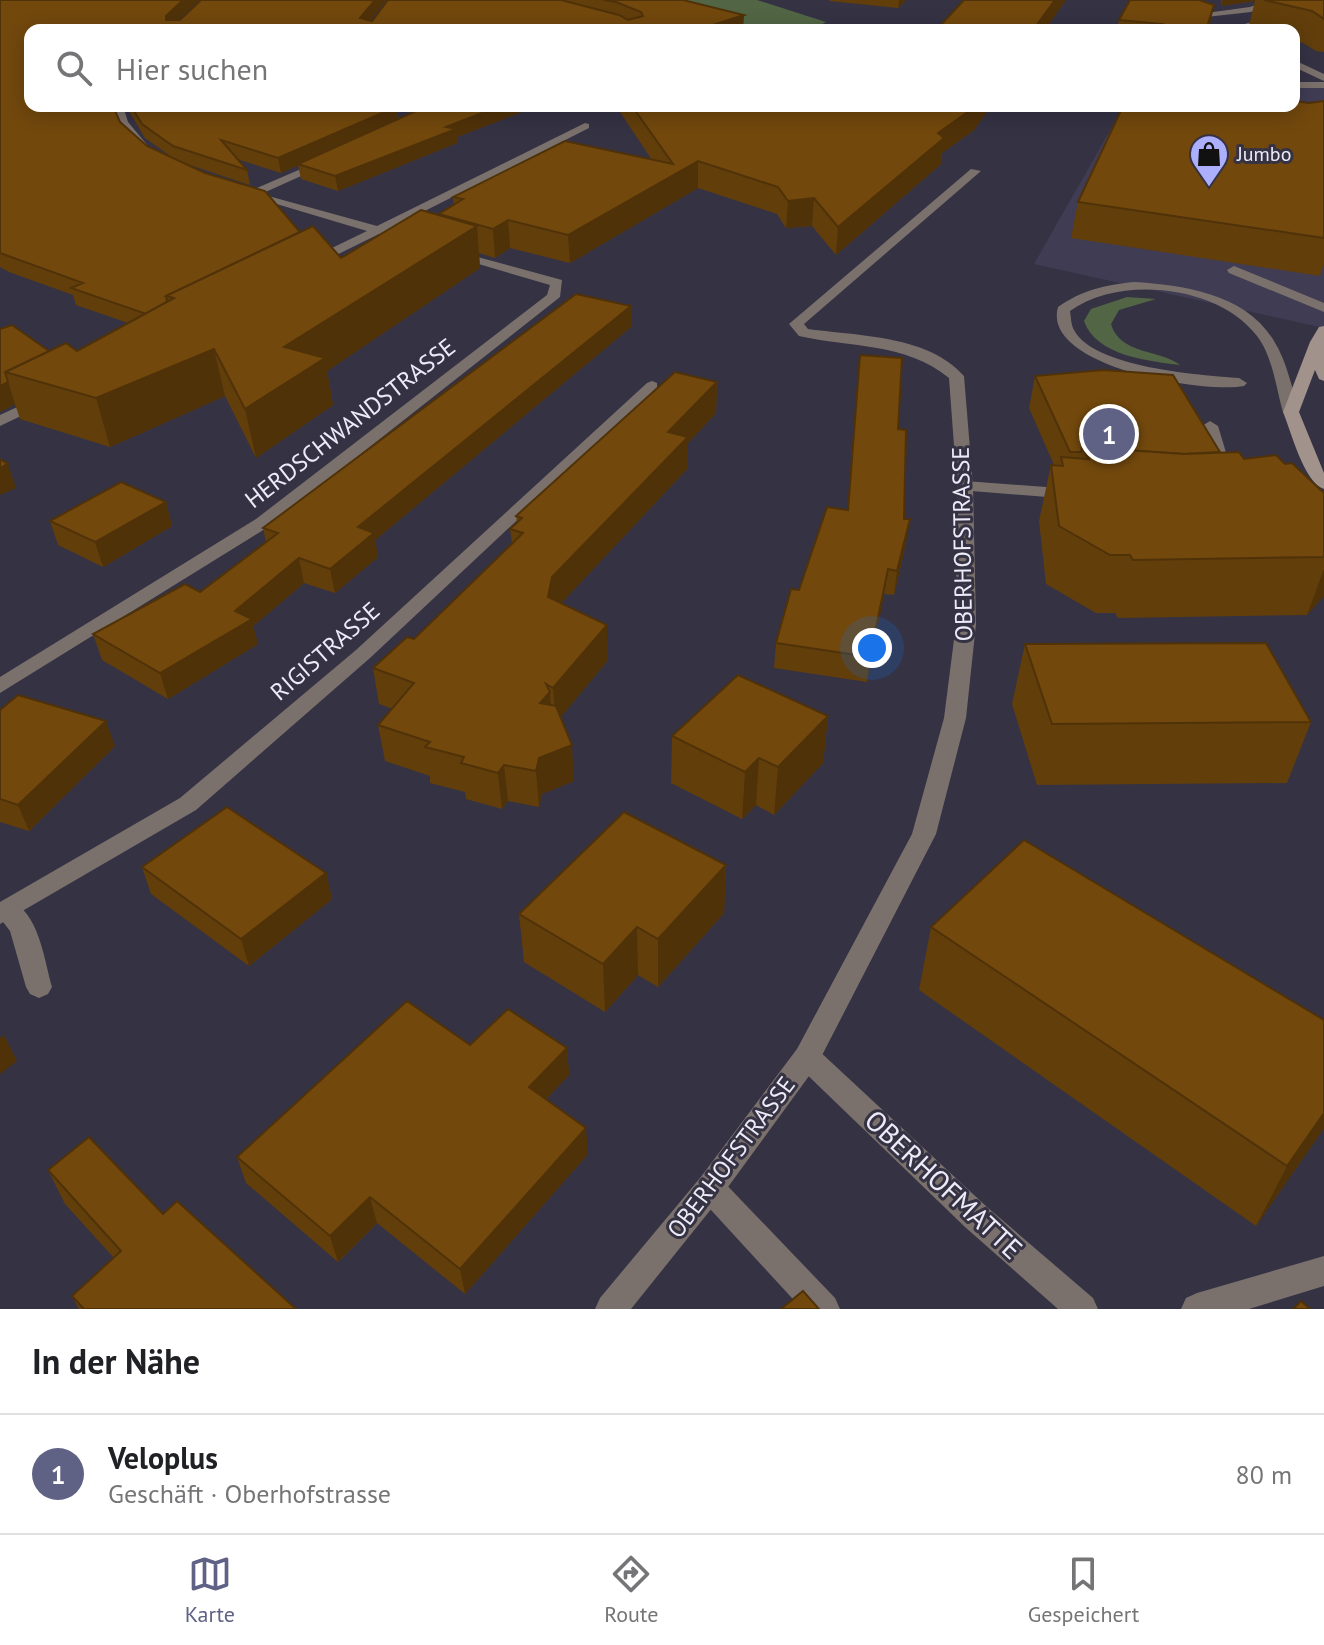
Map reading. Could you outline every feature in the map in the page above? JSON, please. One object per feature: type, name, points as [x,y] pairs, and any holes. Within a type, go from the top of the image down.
[{"type":"street","points":[[1212,13],[1215,0]]},
{"type":"street","points":[[1202,24],[1184,17],[1251,9],[1278,0]]},
{"type":"street","points":[[1251,9],[1282,17],[1251,24]]},
{"type":"street","points":[[1300,66],[1324,78]]},
{"type":"street","points":[[1300,85],[1324,85]]},
{"type":"street","points":[[121,112],[129,132],[157,157]]},
{"type":"street","points":[[294,272],[585,126]]},
{"type":"street","points":[[251,194],[332,158]]},
{"type":"street","name":"OBERHOFSTRASSE","points":[[611,1309],[710,1188],[807,1057],[924,834],[955,718],[964,647],[965,486],[956,376],[942,363],[913,351],[804,333],[796,324],[975,171]]},
{"type":"street","name":"HERDSCHWANDSTRASSE","points":[[0,686],[262,523],[553,297],[557,283],[237,190]]},
{"type":"street","points":[[390,245],[403,237]]},
{"type":"street","points":[[1234,270],[1324,308]]},
{"type":"street","points":[[1239,383],[1156,373],[1094,354],[1065,332],[1061,325],[1063,310],[1077,298],[1120,287],[1170,289],[1219,301],[1243,314],[1261,331],[1274,355],[1291,412],[1315,472],[1324,484]]},
{"type":"street","points":[[1320,336],[1324,376]]},
{"type":"street","points":[[1291,412],[1320,336]]},
{"type":"street","name":"RIGISTRASSE","points":[[4,912],[188,804],[363,654],[652,386]]},
{"type":"street","points":[[0,421],[54,394]]},
{"type":"street","points":[[1210,426],[1227,482]]},
{"type":"street","points":[[965,486],[1094,495]]},
{"type":"street","points":[[4,912],[22,928],[39,987]]},
{"type":"street","name":"OBERHOFMATTE","points":[[807,1057],[976,1217],[1082,1309]]},
{"type":"street","points":[[710,1188],[824,1309]]},
{"type":"street","points":[[1197,1309],[1324,1271]]},
{"type":"shaded area","name":"Jumbo","points":[[1300,86],[1324,87],[1324,328],[1034,264],[1121,112],[1300,112]]},
{"type":"green space","points":[[653,0],[757,0],[826,22],[740,24]]},
{"type":"green space","points":[[1127,297],[1156,299],[1119,310],[1111,324],[1116,334],[1132,346],[1180,365],[1125,355],[1090,333],[1084,321],[1091,309]]},
{"type":"building","points":[[0,0],[183,0],[166,16],[166,20],[180,20],[201,0],[375,0],[360,18],[372,21],[388,0],[561,0],[628,20],[643,16],[641,12],[616,2],[603,0],[683,0],[744,15],[716,24],[24,24],[24,112],[116,112],[120,122],[147,146],[205,173],[265,191],[300,232],[166,296],[167,302],[146,314],[71,288],[83,283],[0,253]]},
{"type":"building","points":[[964,0],[1055,0],[1037,24],[942,24]]},
{"type":"building","points":[[1130,0],[1199,0],[1214,5],[1208,24],[1119,20]]},
{"type":"building","points":[[1264,0],[1324,0],[1324,19],[1312,11]]},
{"type":"building","name":"Jumbo","points":[[1324,101],[1324,238],[1078,202],[1120,112],[1300,112],[1300,102]]},
{"type":"building","points":[[135,112],[384,112],[278,158],[221,140],[247,170],[173,146],[142,124]]},
{"type":"building","points":[[414,112],[485,112],[446,127],[456,129],[335,176],[298,164]]},
{"type":"building","points":[[636,112],[968,112],[938,133],[944,138],[838,227],[814,198],[788,201],[778,187],[698,161],[568,235],[508,220],[493,229],[439,214],[463,199],[453,197],[565,141],[673,164]]},
{"type":"building","points":[[421,210],[477,226],[284,347],[325,358],[245,409],[214,349],[96,398],[5,372],[66,343],[77,351],[174,298],[166,296],[313,226],[341,258]]},
{"type":"building","points":[[576,294],[631,306],[358,527],[374,533],[330,569],[299,558],[235,611],[252,619],[160,673],[93,634],[185,584],[200,592],[278,533],[263,528]]},
{"type":"building","points":[[12,325],[49,351],[5,372],[8,382],[0,386],[0,329]]},
{"type":"building","points":[[860,355],[902,358],[898,429],[906,430],[904,519],[910,519],[897,571],[888,569],[870,657],[776,643],[791,589],[799,590],[827,507],[848,510]]},
{"type":"building","points":[[1103,370],[1173,375],[1220,452],[1184,454],[1082,447],[1081,452],[1070,452],[1035,376]]},
{"type":"building","points":[[675,372],[717,382],[668,432],[688,437],[552,577],[548,597],[607,625],[553,688],[546,684],[550,692],[540,703],[556,706],[572,745],[539,758],[536,771],[504,765],[498,773],[461,763],[464,757],[425,747],[430,742],[378,725],[414,683],[373,668],[407,637],[414,639],[523,533],[510,529],[522,518],[516,516]]},
{"type":"building","points":[[1082,447],[1184,454],[1239,452],[1244,459],[1276,455],[1285,464],[1292,463],[1324,493],[1324,557],[1133,560],[1130,555],[1110,555],[1059,526],[1051,465],[1063,466],[1061,457],[1089,459]]},
{"type":"building","points":[[121,482],[166,502],[95,542],[50,521]]},
{"type":"building","points":[[1266,643],[1311,722],[1052,724],[1025,644]]},
{"type":"building","points":[[738,675],[828,716],[778,767],[759,758],[745,772],[672,736]]},
{"type":"building","points":[[18,695],[106,721],[18,805],[0,799],[0,710]]},
{"type":"building","points":[[227,807],[326,873],[241,939],[142,867]]},
{"type":"building","points":[[624,812],[726,865],[658,939],[637,927],[603,964],[519,914]]},
{"type":"building","points":[[1024,840],[1324,1020],[1324,1113],[1287,1166],[931,927]]},
{"type":"building","points":[[407,1001],[470,1045],[508,1009],[567,1048],[529,1087],[586,1128],[460,1269],[370,1197],[330,1236],[237,1157]]},
{"type":"building","points":[[89,1137],[163,1214],[177,1201],[296,1309],[84,1309],[72,1296],[121,1251],[48,1170]]},
{"type":"building","points":[[803,1291],[819,1309],[781,1309]]},
{"type":"building","points":[[1301,1301],[1310,1309],[1293,1309]]},
{"type":"place","name":"Jumbo","points":[[1209,188]]},
{"type":"place","name":"Veloplus","points":[[1109,434]]}]
